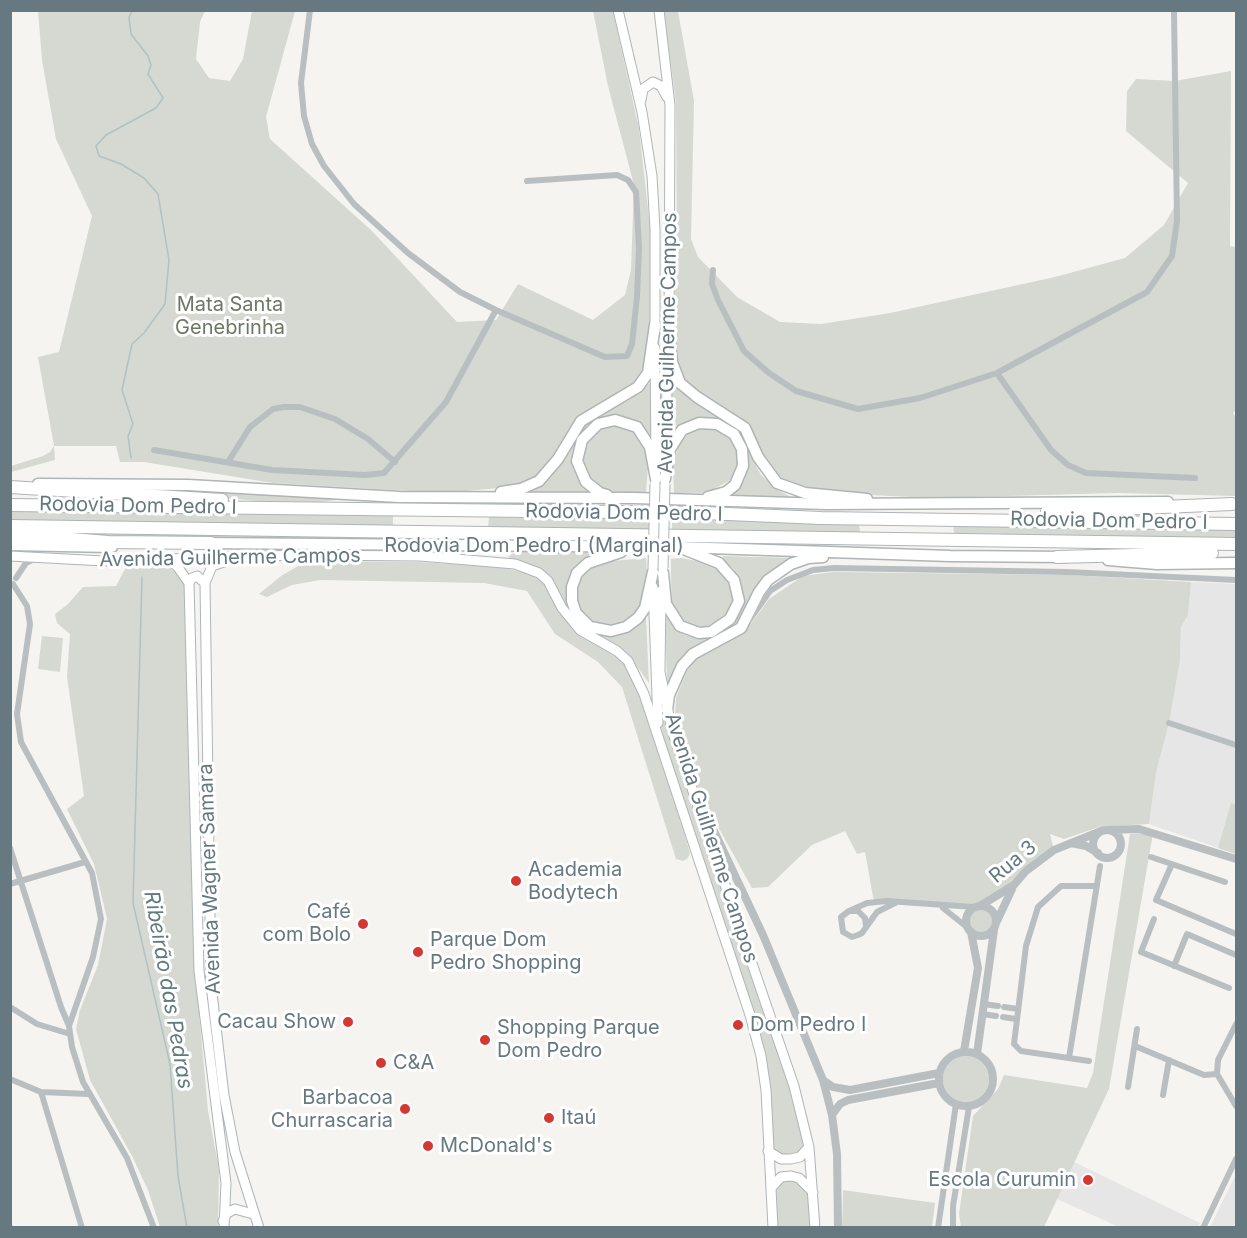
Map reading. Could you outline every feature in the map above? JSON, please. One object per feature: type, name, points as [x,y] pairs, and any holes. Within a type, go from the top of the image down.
[{"type":"highway","points":[[399,496],[506,492],[532,485],[553,466],[581,421],[632,393],[644,379],[652,361],[655,325]]},
{"type":"highway","points":[[669,333],[672,362],[680,383],[697,398],[745,428],[758,457],[777,483],[805,493],[908,505]]},
{"type":"highway","points":[[634,498],[600,493],[586,482],[577,461],[582,440],[588,431],[598,424],[615,420],[637,428],[650,447],[660,482]]},
{"type":"highway","points":[[660,482],[670,448],[682,430],[699,423],[708,423],[726,428],[734,434],[744,457],[741,474],[735,485],[720,495],[682,500]]},
{"type":"highway","points":[[10,486],[188,485],[399,496],[634,498],[908,505],[1119,500],[1234,505]]},
{"type":"highway","points":[[10,486],[194,498],[310,509]]},
{"type":"highway","name":"Rodovia Dom Pedro I","points":[[10,505],[991,518],[1236,524]]},
{"type":"highway","points":[[991,518],[1042,512],[1234,505]]},
{"type":"highway","name":"Rodovia Dom Pedro I","points":[[10,526],[1236,544]]},
{"type":"highway","points":[[10,534],[100,542],[211,543]]},
{"type":"highway","name":"Rodovia Dom Pedro I (Marginal)","points":[[10,545],[87,548],[211,543],[678,547],[863,554],[1057,556],[1156,564],[1236,563]]},
{"type":"highway","points":[[658,570],[666,604],[680,627],[699,633],[721,628],[736,611],[738,590],[728,570],[719,563],[678,547]]},
{"type":"highway","points":[[648,548],[612,554],[588,563],[577,573],[572,587],[572,602],[576,613],[590,627],[599,631],[626,627],[645,608],[658,570]]},
{"type":"highway","points":[[1057,556],[1236,552]]},
{"type":"highway","points":[[668,710],[672,688],[682,666],[693,654],[741,628],[759,592],[780,571],[808,558],[863,554]]},
{"type":"main road","name":"Avenida Guilherme Campos","points":[[618,10],[642,111],[654,202],[660,482]]},
{"type":"main road","name":"Avenida Guilherme Campos","points":[[659,10],[664,37],[670,118],[669,333],[660,482],[658,570],[657,720],[665,758]]},
{"type":"main road","points":[[642,111],[643,89],[653,82],[660,86],[666,94],[670,118]]},
{"type":"main road","name":"Avenida Guilherme Campos","points":[[10,556],[104,561],[165,558],[420,556],[515,564],[533,570],[548,581],[562,608],[580,630],[616,651],[628,661],[644,694],[750,1015],[766,1090],[773,1227]]},
{"type":"main road","points":[[165,558],[177,566],[189,583],[197,576],[205,583],[212,566],[250,557]]},
{"type":"main road","name":"Avenida Guilherme Campos","points":[[658,570],[660,672],[668,710],[687,779],[794,1086],[809,1147],[815,1227]]},
{"type":"main road","name":"Avenida Wagner Samara","points":[[189,583],[199,971],[226,1183],[224,1224]]},
{"type":"main road","name":"Avenida Wagner Samara","points":[[205,583],[211,985],[224,1095],[235,1152],[259,1227]]},
{"type":"main road","points":[[768,1151],[781,1159],[791,1159],[800,1156],[809,1147]]},
{"type":"main road","points":[[771,1188],[781,1177],[791,1176],[799,1178],[813,1192]]},
{"type":"main road","points":[[224,1224],[227,1213],[235,1209],[253,1214]]},
{"type":"street","points":[[310,10],[301,83],[304,116],[312,144],[324,166],[354,204],[408,253],[460,292],[605,357],[627,356],[632,344],[639,248],[636,192],[628,180],[617,175],[527,181]]},
{"type":"street","points":[[712,270],[712,284],[718,300],[744,351],[769,373],[796,391],[858,409],[920,398],[997,373],[1147,292],[1172,256],[1177,221],[1174,10]]},
{"type":"street","points":[[153,450],[272,470],[365,475],[384,473],[446,402],[496,310]]},
{"type":"street","points":[[997,373],[1052,450],[1068,465],[1086,473],[1195,478]]},
{"type":"street","points":[[228,462],[250,427],[273,409],[300,407],[335,419],[368,439],[395,462]]},
{"type":"street","points":[[13,583],[26,563],[39,557]]},
{"type":"street","points":[[741,628],[778,585],[802,573],[834,568],[1067,572],[1236,580]]},
{"type":"street","points":[[12,570],[13,583],[27,606],[30,624],[17,714],[21,742],[92,873],[101,919],[93,957],[69,1026]]},
{"type":"street","points":[[1169,723],[1236,745]]},
{"type":"street","points":[[687,779],[724,850],[809,1041],[823,1080],[832,1115],[838,1166],[838,1227]]},
{"type":"street","points":[[1120,848],[1118,835],[1103,831],[1094,841],[1098,853],[1110,857],[1120,848],[1126,837],[1139,829]]},
{"type":"street","name":"Rua 3","points":[[977,907],[1014,885],[1040,859],[1067,843],[1103,831],[1139,829],[1236,859]]},
{"type":"street","name":"Rua 3","points":[[1067,843],[1086,846],[1098,853]]},
{"type":"street","points":[[10,848],[69,1026],[88,1094],[127,1158],[154,1227]]},
{"type":"street","points":[[1151,857],[1225,882]]},
{"type":"street","points":[[10,884],[85,862]]},
{"type":"street","points":[[1172,864],[1156,900],[1236,934]]},
{"type":"street","points":[[1069,1058],[1100,866]]},
{"type":"street","points":[[940,907],[981,936],[995,927],[1014,885]]},
{"type":"street","points":[[1089,1062],[1017,1049],[1014,1044],[1026,946],[1038,907],[1061,886],[1097,886]]},
{"type":"street","points":[[897,902],[877,912],[862,933],[854,936],[843,932],[841,917],[867,903],[897,902],[940,907],[977,907],[991,909],[994,913],[995,927],[977,1054]]},
{"type":"street","points":[[964,1051],[978,968],[967,916],[977,907]]},
{"type":"street","points":[[849,911],[862,914],[866,927]]},
{"type":"street","points":[[1154,919],[1141,952],[1229,988]]},
{"type":"street","points":[[1174,966],[1187,934],[1236,955]]},
{"type":"street","points":[[983,1004],[1017,1009]]},
{"type":"street","points":[[10,1007],[37,1024],[70,1034]]},
{"type":"street","points":[[982,1014],[1017,1019]]},
{"type":"street","points":[[1236,1024],[1218,1060],[1217,1074],[1236,1106]]},
{"type":"street","points":[[1128,1087],[1137,1029]]},
{"type":"street","points":[[1135,1046],[1204,1075],[1217,1074]]},
{"type":"street","points":[[823,1080],[833,1087],[850,1090],[939,1073],[958,1053],[964,1051],[977,1054],[993,1072],[994,1082],[991,1090],[969,1107],[953,1206],[953,1227]]},
{"type":"street","points":[[1163,1095],[1169,1060]]},
{"type":"street","points":[[939,1073],[939,1083],[956,1104],[969,1107]]},
{"type":"street","points":[[10,1080],[41,1092],[88,1094]]},
{"type":"street","points":[[832,1115],[840,1104],[848,1100],[939,1083]]},
{"type":"street","points":[[41,1092],[82,1227]]},
{"type":"street","points":[[938,1227],[956,1104]]},
{"type":"street","points":[[1203,1227],[1236,1159]]},
{"type":"shaded area","points":[[1191,582],[1236,584],[1236,854],[1149,824],[1156,773],[1169,723],[1180,661],[1181,627],[1188,615]]},
{"type":"shaded area","name":"Escola Curumin","points":[[1074,1162],[1200,1223],[1198,1227],[1119,1227],[1057,1199]]},
{"type":"shaded area","points":[[1236,1174],[1236,1227],[1210,1227],[1232,1182]]},
{"type":"green space","name":"Mata Santa Genebrinha","points":[[38,11],[205,11],[200,22],[196,59],[209,78],[230,81],[243,59],[252,11],[295,11],[266,117],[270,139],[372,231],[457,322],[496,320],[518,284],[593,320],[625,295],[631,270],[634,185],[608,86],[593,11],[613,11],[639,129],[653,254],[656,294],[648,373],[603,408],[571,426],[560,455],[532,485],[444,493],[273,483],[144,462],[120,462],[116,446],[54,446],[38,357],[59,352],[92,216],[56,139],[42,60]]},
{"type":"green space","points":[[664,11],[678,11],[694,101],[691,239],[698,257],[737,297],[780,322],[821,324],[890,313],[1055,277],[1125,258],[1164,225],[1188,183],[1126,131],[1127,91],[1136,79],[1175,81],[1231,71],[1230,246],[1236,247],[1236,410],[1233,413],[1236,418],[1236,496],[1118,493],[930,498],[794,491],[772,478],[748,433],[692,394],[672,362],[677,246],[676,103]]},
{"type":"green space","points":[[672,382],[686,395],[739,428],[750,444],[753,460],[761,475],[776,489],[793,498],[725,497],[746,452],[720,422],[678,429],[670,437]]},
{"type":"green space","points":[[650,383],[653,439],[638,424],[611,417],[579,439],[573,453],[573,469],[589,493],[531,493],[544,483],[561,463],[578,431],[590,419],[629,400]]},
{"type":"green space","points":[[607,426],[622,426],[637,434],[645,448],[648,467],[646,492],[614,493],[590,483],[580,464],[583,445],[593,432]]},
{"type":"green space","points":[[708,427],[726,432],[736,446],[739,464],[732,479],[707,493],[674,493],[673,468],[678,446],[690,431]]},
{"type":"green space","points":[[54,446],[55,460],[11,472],[11,466],[43,456]]},
{"type":"green space","points":[[116,489],[190,489],[346,499],[318,502],[259,501]]},
{"type":"green space","points":[[11,510],[393,515],[393,527],[11,521]]},
{"type":"green space","points":[[489,517],[650,519],[649,531],[488,528]]},
{"type":"green space","points":[[672,517],[858,522],[860,530],[859,534],[672,530]]},
{"type":"green space","points":[[953,524],[1236,529],[1236,538],[1149,539],[1114,536],[954,533]]},
{"type":"green space","points":[[95,533],[649,541],[649,544],[214,537],[124,540],[56,535]]},
{"type":"green space","points":[[517,551],[593,553],[573,572],[568,590],[569,606],[580,625],[597,634],[616,635],[632,630],[646,616],[649,683],[629,656],[580,628],[550,576],[540,569],[508,557]]},
{"type":"green space","points":[[723,556],[797,558],[776,569],[740,625],[686,657],[667,682],[665,611],[677,629],[685,635],[696,638],[721,631],[732,624],[740,613],[743,598],[741,582],[733,568],[722,560]]},
{"type":"green space","points":[[646,558],[647,572],[639,612],[624,625],[602,627],[584,620],[577,602],[578,585],[587,569],[602,562]]},
{"type":"green space","points":[[681,558],[714,564],[728,576],[735,591],[734,608],[724,621],[709,628],[694,627],[682,620],[672,603],[671,579],[671,559]]},
{"type":"green space","points":[[307,561],[419,562],[501,567],[526,573],[543,581],[568,623],[579,633],[625,663],[644,699],[690,853],[688,858],[683,861],[676,859],[622,687],[598,662],[555,634],[527,591],[484,583],[320,580],[292,585],[267,597],[259,594],[281,576]]},
{"type":"green space","points":[[126,567],[169,567],[183,580],[187,592],[195,968],[208,1111],[219,1169],[218,1227],[160,1227],[148,1190],[132,1156],[90,1080],[76,1029],[80,1010],[98,965],[107,919],[94,864],[67,809],[84,796],[67,677],[70,634],[57,623],[55,614],[68,604],[83,587],[116,586]]},
{"type":"green space","points":[[833,572],[1069,575],[1191,582],[1188,615],[1181,627],[1180,661],[1169,723],[1156,773],[1149,824],[1099,827],[1064,839],[1050,834],[1054,850],[980,906],[874,902],[865,852],[857,854],[845,831],[812,845],[768,887],[752,888],[701,796],[682,744],[675,715],[676,698],[687,671],[695,660],[744,633],[769,599],[803,576]]},
{"type":"green space","points":[[42,636],[63,638],[60,672],[38,669]]},
{"type":"green space","points":[[664,720],[792,1085],[806,1148],[791,1157],[774,1154],[762,1052],[666,750],[660,722]]},
{"type":"green space","points":[[1231,803],[1236,805],[1236,854],[1218,848]]},
{"type":"green space","points":[[1153,833],[1109,1089],[1044,1227],[961,1227],[959,1214],[973,1116],[998,1089],[1004,1075],[1087,1088],[1093,1073],[1130,834]]},
{"type":"green space","points":[[982,908],[991,912],[995,921],[991,930],[982,934],[973,930],[969,921],[973,912]]},
{"type":"green space","points":[[966,1056],[982,1063],[989,1079],[982,1095],[966,1102],[950,1095],[943,1079],[950,1063]]},
{"type":"green space","points":[[790,1180],[801,1184],[808,1193],[810,1227],[777,1227],[775,1191],[780,1183]]},
{"type":"green space","points":[[843,1190],[935,1203],[932,1227],[842,1228]]},
{"type":"waterway","name":"Ribeirão das Pedras","points":[[131,458],[128,436],[133,424],[122,390],[132,344],[144,333],[165,304],[169,260],[158,194],[144,178],[121,164],[99,156],[96,146],[106,135],[156,108],[163,98],[148,74],[151,65],[148,56],[131,34],[129,17],[133,10]]},
{"type":"waterway","name":"Ribeirão das Pedras","points":[[142,577],[133,903],[170,1064],[178,1176],[187,1228]]},
{"type":"place","name":"Academia Bodytech","points":[[516,881]]},
{"type":"place","name":"Café com Bolo","points":[[363,924]]},
{"type":"place","name":"Parque Dom Pedro Shopping","points":[[418,952]]},
{"type":"place","name":"Cacau Show","points":[[348,1022]]},
{"type":"place","name":"Dom Pedro I","points":[[738,1025]]},
{"type":"place","name":"Shopping Parque Dom Pedro","points":[[485,1040]]},
{"type":"place","name":"C&A","points":[[381,1063]]},
{"type":"place","name":"Barbacoa Churrascaria","points":[[405,1109]]},
{"type":"place","name":"Itaú","points":[[549,1118]]},
{"type":"place","name":"McDonald's","points":[[428,1146]]},
{"type":"place","name":"Escola Curumin","points":[[1088,1180]]}]
